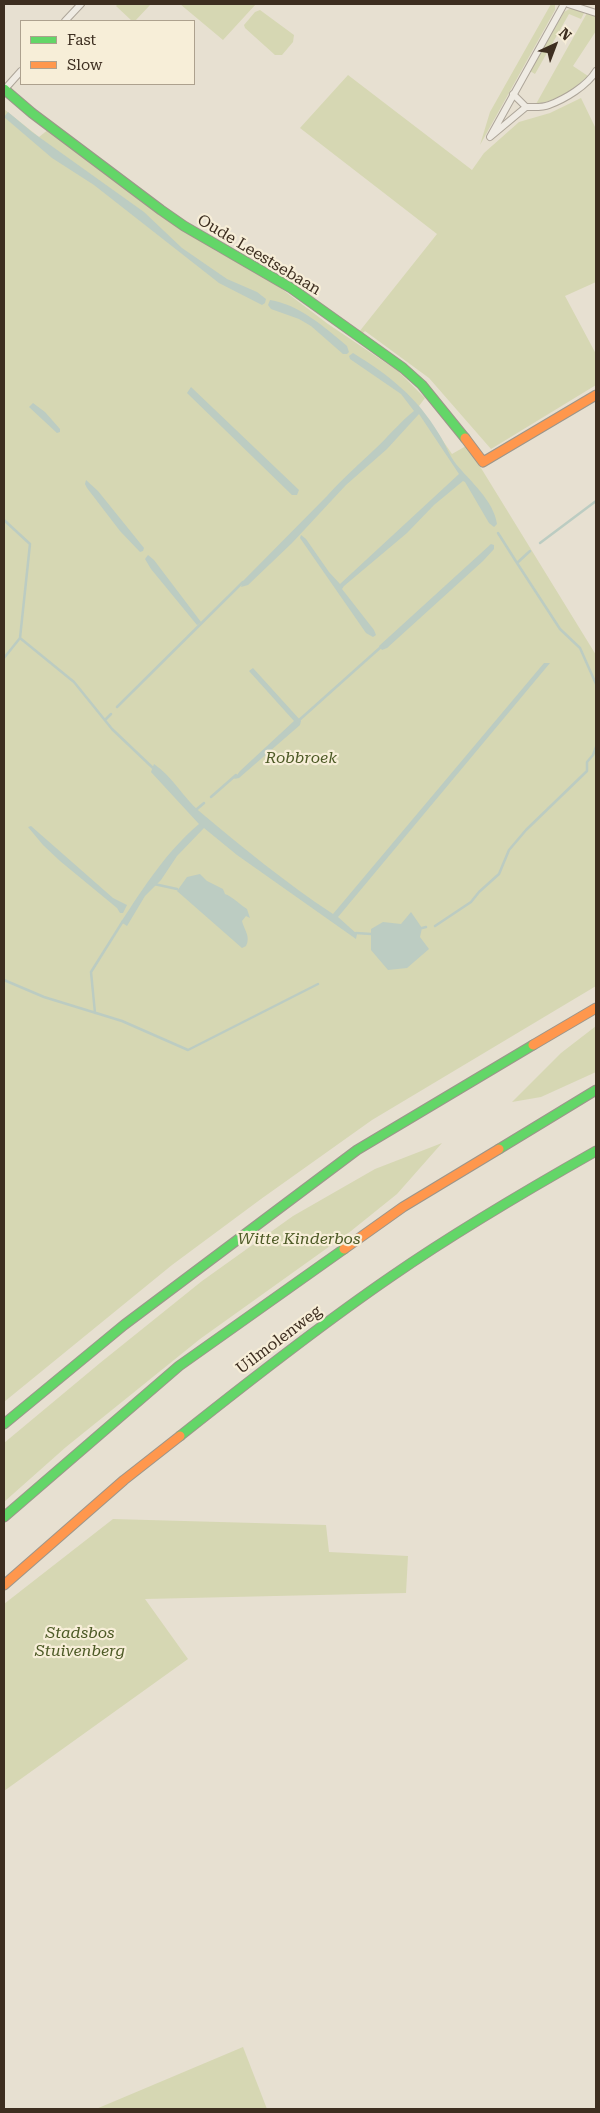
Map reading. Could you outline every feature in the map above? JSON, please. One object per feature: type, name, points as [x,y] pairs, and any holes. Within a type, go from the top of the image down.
[{"type":"main road","name":"Oude Leestsebaan","points":[[4,89],[46,124],[169,216],[291,288],[403,368],[434,398],[483,462],[596,395]]},
{"type":"main road","points":[[4,1424],[124,1325],[357,1150],[596,1008]]},
{"type":"main road","points":[[4,1517],[179,1366],[403,1207],[596,1090]]},
{"type":"main road","name":"Uilmolenweg","points":[[4,1585],[124,1480],[306,1337],[393,1275],[524,1192],[596,1151]]},
{"type":"street","points":[[66,20],[80,4]]},
{"type":"street","points":[[596,13],[566,4],[490,137],[526,107],[548,106],[573,92],[592,78],[596,71]]},
{"type":"street","points":[[4,89],[20,72]]},
{"type":"street","points":[[513,94],[526,107]]},
{"type":"green space","points":[[118,4],[151,4],[136,20],[131,20],[116,6]]},
{"type":"green space","points":[[180,4],[256,4],[223,40]]},
{"type":"green space","points":[[551,4],[555,5],[555,10],[480,145],[490,112]]},
{"type":"green space","points":[[571,8],[584,13],[581,19],[569,14],[535,74],[530,71],[564,12]]},
{"type":"green space","points":[[260,10],[294,35],[293,42],[282,55],[275,55],[245,28],[244,25],[255,12]]},
{"type":"green space","points":[[587,13],[596,17],[596,31],[573,66],[588,76],[564,94],[544,103],[536,104]]},
{"type":"green space","points":[[348,75],[472,170],[484,153],[519,122],[550,113],[581,98],[596,129],[596,282],[565,296],[596,354],[596,385],[491,449],[429,378],[365,331],[362,334],[359,332],[437,234],[300,128]]},
{"type":"green space","name":"Robbroek","points":[[4,109],[39,137],[49,129],[216,251],[270,280],[328,324],[398,371],[425,398],[419,406],[452,454],[466,446],[473,455],[596,655],[596,986],[372,1120],[172,1265],[4,1402]]},
{"type":"green space","points":[[596,1026],[596,1072],[541,1097],[512,1102],[561,1053]]},
{"type":"green space","name":"Witte Kinderbos","points":[[442,1143],[397,1194],[351,1231],[200,1339],[66,1447],[4,1502],[4,1443],[100,1363],[202,1281],[293,1216],[375,1169]]},
{"type":"green space","name":"Stadsbos Stuivenberg","points":[[113,1519],[326,1525],[329,1552],[408,1556],[406,1593],[145,1599],[188,1659],[4,1791],[4,1604]]},
{"type":"green space","points":[[243,2047],[267,2109],[96,2109]]},
{"type":"shaded area","points":[[8,112],[32,132],[144,212],[182,248],[227,279],[257,292],[266,299],[265,303],[262,305],[219,283],[94,185],[52,158],[4,117]]},
{"type":"shaded area","points":[[270,300],[291,306],[311,318],[347,346],[349,352],[343,354],[311,326],[299,319],[271,309],[268,305]]},
{"type":"shaded area","points":[[353,353],[379,370],[412,398],[439,434],[456,464],[486,499],[497,524],[494,527],[489,523],[463,481],[434,505],[407,533],[344,586],[342,589],[374,630],[376,635],[373,637],[366,633],[300,538],[301,535],[306,539],[329,572],[340,584],[459,474],[419,414],[387,449],[346,485],[292,543],[248,585],[241,587],[243,581],[338,484],[414,411],[401,394],[350,359],[349,356]]},
{"type":"shaded area","points":[[191,387],[299,490],[297,495],[292,495],[187,393]]},
{"type":"shaded area","points":[[33,403],[45,412],[60,429],[60,432],[57,433],[29,407]]},
{"type":"shaded area","points":[[86,480],[98,491],[144,548],[143,551],[140,552],[120,531],[87,488]]},
{"type":"shaded area","points":[[491,544],[494,545],[494,549],[483,561],[387,648],[382,650],[379,646]]},
{"type":"shaded area","points":[[148,555],[154,560],[201,622],[197,625],[151,569],[145,559]]},
{"type":"shaded area","points":[[544,663],[550,663],[338,917],[357,934],[356,939],[237,855],[204,828],[177,856],[161,880],[145,896],[127,926],[121,922],[166,858],[199,824],[151,772],[154,764],[166,774],[199,811],[281,877],[333,914]]},
{"type":"shaded area","points":[[253,668],[301,721],[300,725],[239,778],[234,779],[240,771],[294,721],[249,671]]},
{"type":"shaded area","points":[[31,826],[113,898],[127,905],[123,913],[120,913],[117,908],[43,845],[28,827]]},
{"type":"shaded area","points":[[200,874],[207,881],[223,889],[225,894],[247,909],[250,918],[246,916],[242,921],[247,936],[246,946],[242,948],[177,891],[187,877]]},
{"type":"shaded area","points":[[411,912],[422,928],[420,937],[429,949],[407,968],[388,970],[371,950],[371,929],[383,922],[401,924]]},
{"type":"waterway","points":[[540,543],[596,501]]},
{"type":"waterway","points":[[4,520],[30,544],[20,638],[74,682],[112,729],[153,768]]},
{"type":"waterway","points":[[498,533],[517,563]]},
{"type":"waterway","points":[[530,551],[517,563],[560,629],[580,648],[596,684]]},
{"type":"waterway","points":[[117,707],[243,582]]},
{"type":"waterway","points":[[4,658],[20,638]]},
{"type":"waterway","points":[[297,722],[382,646]]},
{"type":"waterway","points":[[105,720],[111,714]]},
{"type":"waterway","points":[[435,926],[471,902],[499,874],[509,850],[526,830],[587,771],[587,762],[593,755],[596,747]]},
{"type":"waterway","points":[[211,797],[236,775]]},
{"type":"waterway","points":[[197,809],[204,803]]},
{"type":"waterway","points":[[154,884],[177,889]]},
{"type":"waterway","points":[[95,1013],[91,972],[123,921]]},
{"type":"waterway","points":[[422,928],[426,927]]},
{"type":"waterway","points":[[356,933],[371,934]]},
{"type":"waterway","points":[[4,980],[44,997],[122,1021],[188,1050],[318,984]]},
{"type":"traffic: fast","points":[[4,89],[32,113],[161,210],[184,226],[291,288],[403,368],[422,385],[465,438]]},
{"type":"traffic: fast","points":[[4,1424],[124,1325],[357,1150],[533,1045]]},
{"type":"traffic: fast","points":[[499,1149],[596,1090]]},
{"type":"traffic: fast","points":[[180,1436],[258,1374],[392,1276],[493,1211],[596,1151]]},
{"type":"traffic: fast","points":[[4,1517],[179,1366],[344,1249]]},
{"type":"traffic: slow","points":[[465,438],[483,462],[596,395]]},
{"type":"traffic: slow","points":[[533,1045],[596,1008]]},
{"type":"traffic: slow","points":[[344,1249],[403,1207],[499,1149]]},
{"type":"traffic: slow","points":[[4,1585],[124,1480],[180,1436]]}]
